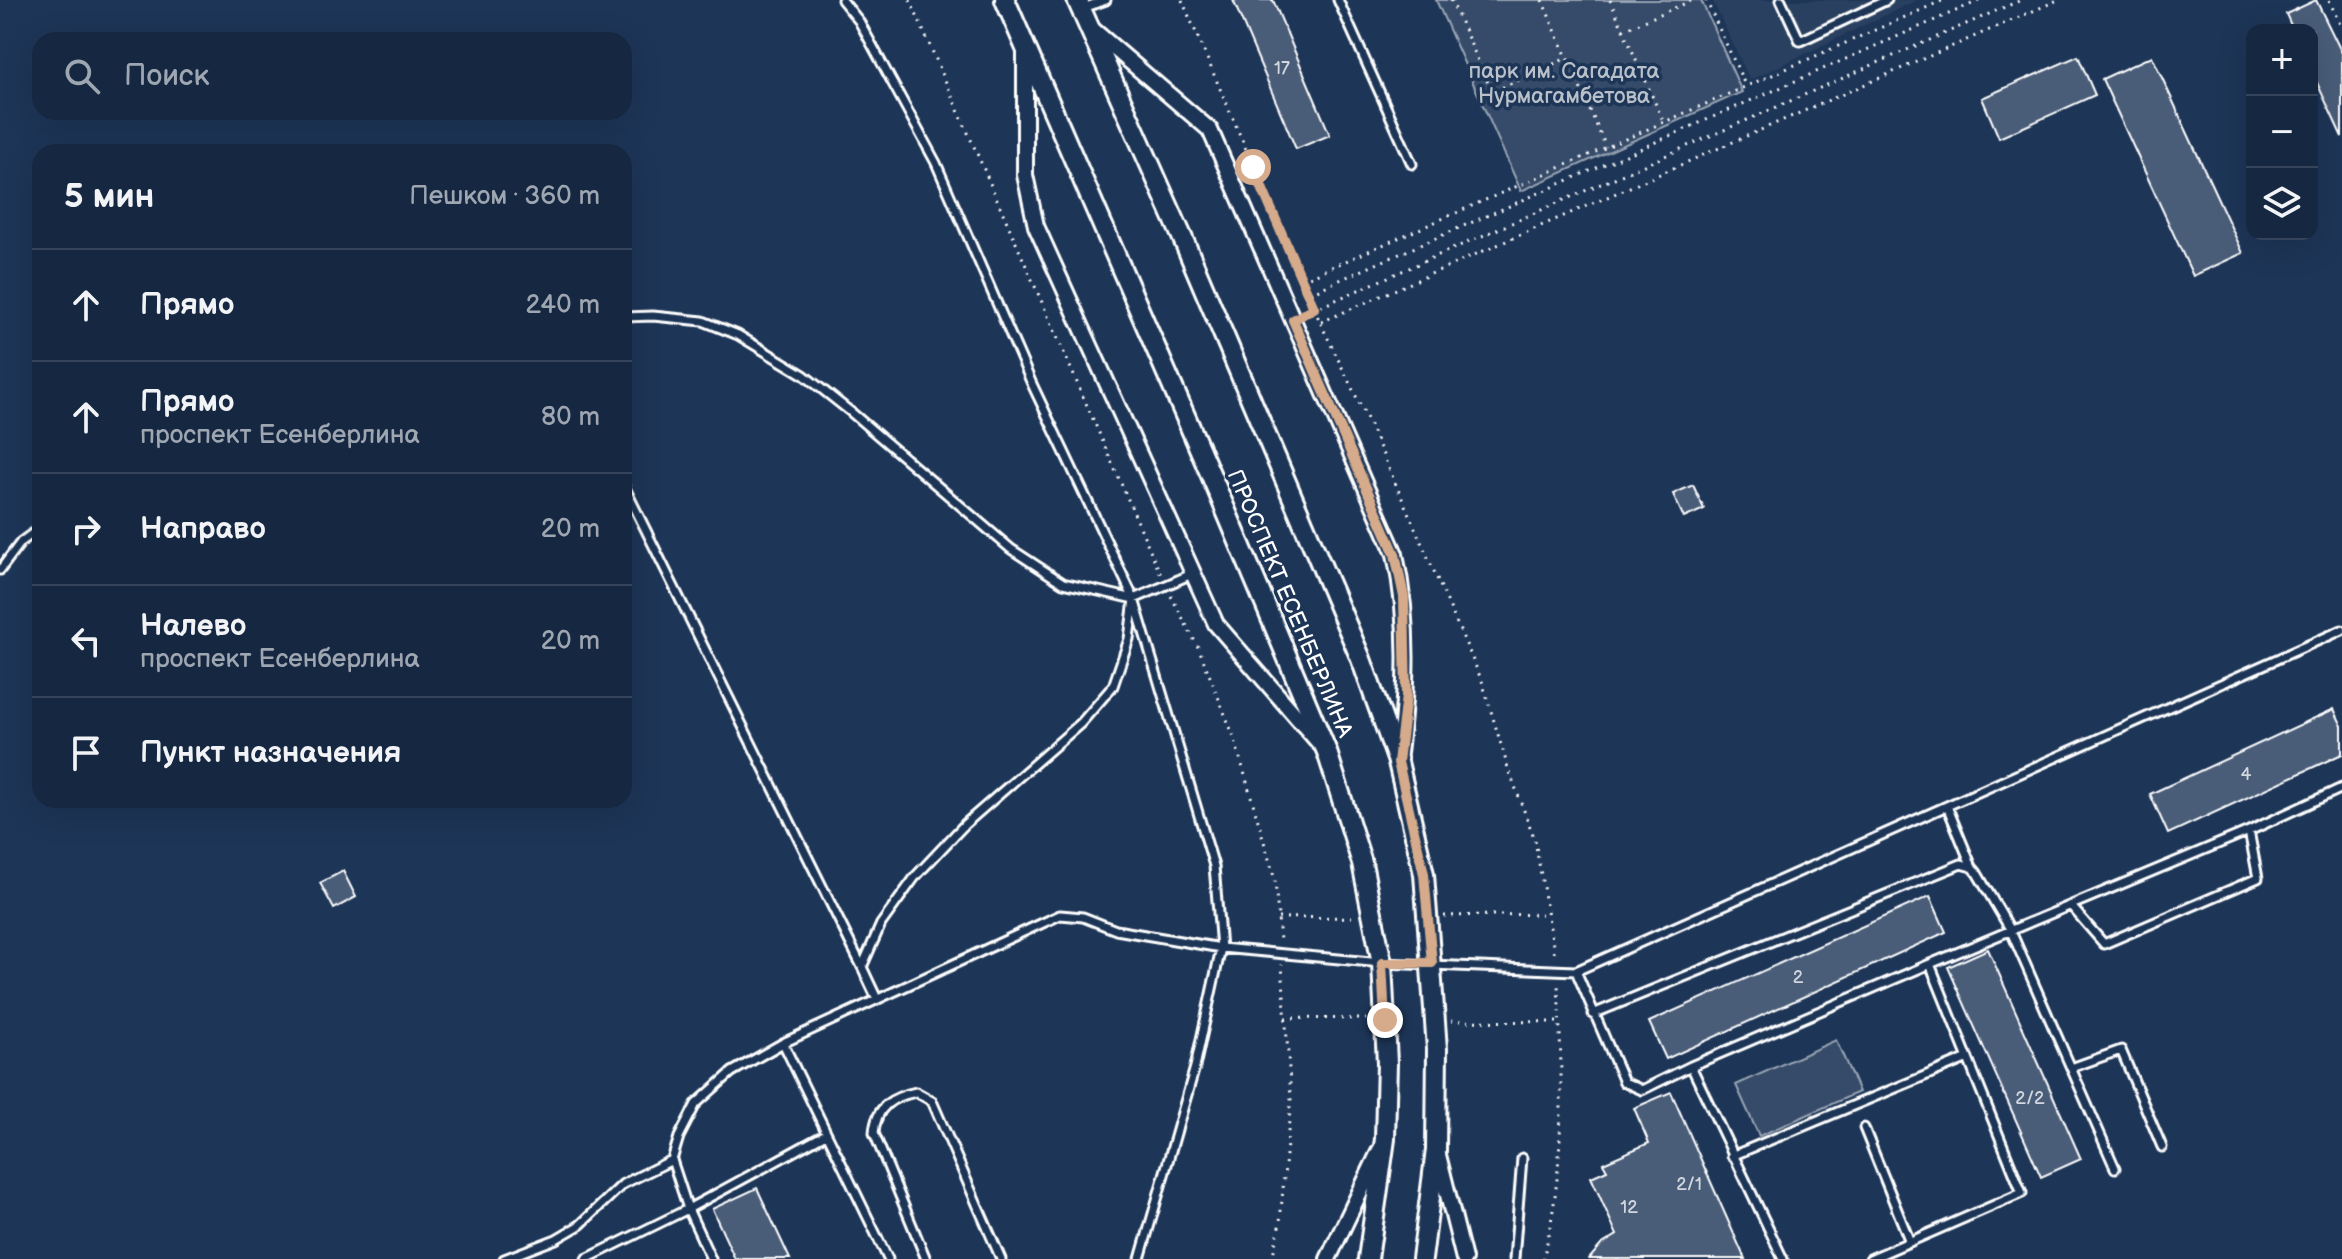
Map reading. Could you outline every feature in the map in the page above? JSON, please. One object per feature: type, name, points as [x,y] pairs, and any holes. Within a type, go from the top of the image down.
[{"type":"street","name":"ПРОСПЕКТ ЕСЕНБЕРЛИНА","points":[[1005,0],[1327,752],[1362,863],[1382,963],[1387,1063],[1385,1139],[1368,1259]]},
{"type":"street","name":"ПРОСПЕКТ ЕСЕНБЕРЛИНА","points":[[1082,12],[1183,239],[1361,659],[1398,762],[1424,874],[1435,1021],[1436,1150],[1422,1259]]},
{"type":"street","points":[[1082,12],[1210,130],[1395,554],[1404,597],[1406,696],[1398,762]]},
{"type":"street","points":[[1025,48],[1025,175],[1036,226],[1216,624],[1327,752]]},
{"type":"street","points":[[1328,1259],[1385,1139]]},
{"type":"street","points":[[1436,1150],[1464,1259]]},
{"type":"lane","points":[[842,0],[859,21],[936,163],[1032,384],[1134,599],[1214,866],[1221,948],[1195,1067],[1140,1259]]},
{"type":"lane","points":[[1082,12],[1106,0]]},
{"type":"lane","points":[[1338,0],[1412,164]]},
{"type":"lane","points":[[1781,0],[1800,41],[1887,0]]},
{"type":"lane","points":[[632,317],[703,321],[738,335],[804,375],[1011,549],[1063,583],[1134,599],[1194,573]]},
{"type":"lane","points":[[632,502],[877,999]]},
{"type":"lane","points":[[0,570],[21,542],[32,534]]},
{"type":"lane","points":[[862,967],[881,924],[915,877],[965,824],[1081,723],[1113,686],[1129,639],[1134,599]]},
{"type":"lane","points":[[711,1259],[688,1209],[672,1160],[679,1137],[696,1104],[732,1072],[783,1043],[1060,915],[1083,917],[1116,930],[1221,948],[1382,963],[1576,971],[2342,630]]},
{"type":"lane","points":[[1576,971],[1624,1082],[1642,1090],[2010,929],[2249,831],[2342,788]]},
{"type":"lane","points":[[1947,806],[1972,867],[2010,929],[2115,1168]]},
{"type":"lane","points":[[2071,906],[2104,944],[2258,878],[2249,831]]},
{"type":"lane","points":[[1593,1014],[1961,864],[1972,867]]},
{"type":"lane","points":[[1870,1259],[2022,1193],[1930,964]]},
{"type":"lane","points":[[783,1043],[888,1259]]},
{"type":"lane","points":[[2071,1068],[2121,1050],[2162,1147]]},
{"type":"lane","points":[[1732,1156],[1968,1058]]},
{"type":"lane","points":[[1691,1066],[1783,1259]]},
{"type":"lane","points":[[926,1259],[874,1133],[875,1116],[893,1097],[916,1092],[932,1101],[1001,1259]]},
{"type":"lane","points":[[1864,1128],[1910,1242]]},
{"type":"lane","points":[[586,1259],[688,1209],[826,1134]]},
{"type":"lane","points":[[1514,1259],[1522,1158]]},
{"type":"lane","points":[[504,1259],[556,1239],[580,1225],[623,1184],[672,1160]]},
{"type":"path","points":[[910,0],[1166,585],[1199,649],[1234,737],[1275,880],[1281,953],[1291,1099],[1280,1222],[1272,1259]]},
{"type":"path","points":[[1182,0],[1320,322],[1369,423],[1482,681],[1508,768],[1535,840],[1557,969],[1562,1108],[1550,1230],[1543,1259]]},
{"type":"path","points":[[1451,0],[1492,92],[1567,58]]},
{"type":"path","points":[[1542,0],[1606,147]]},
{"type":"path","points":[[1610,0],[1664,123]]},
{"type":"path","points":[[1623,30],[1693,0]]},
{"type":"path","points":[[1706,0],[1746,87]]},
{"type":"path","points":[[1302,280],[1944,0]]},
{"type":"path","points":[[1308,294],[1981,0]]},
{"type":"path","points":[[1293,320],[1314,308],[2021,0]]},
{"type":"path","points":[[1320,322],[2058,0]]},
{"type":"path","points":[[2329,0],[2342,29]]},
{"type":"path","points":[[1428,916],[1548,914]]},
{"type":"path","points":[[1278,918],[1373,917]]},
{"type":"path","points":[[1285,1018],[1385,1020]]},
{"type":"path","points":[[1435,1021],[1560,1022]]},
{"type":"shaded area","points":[[1712,0],[1917,0],[1750,80]]},
{"type":"green space","name":"парк им. Сагадата Нурмагамбетова","points":[[1436,0],[1701,0],[1742,92],[1521,191]]},
{"type":"green space","points":[[1836,1040],[1859,1092],[1759,1136],[1736,1085]]},
{"type":"building","points":[[1233,0],[1273,0],[1330,135],[1296,149]]},
{"type":"building","points":[[2316,0],[2342,53],[2342,137],[2318,85],[2318,24],[2290,24],[2286,14]]},
{"type":"building","points":[[2078,56],[2095,95],[1999,138],[1982,98]]},
{"type":"building","points":[[2152,56],[2243,253],[2193,276],[2102,79]]},
{"type":"building","points":[[1693,485],[1704,509],[1684,518],[1673,494]]},
{"type":"building","points":[[2334,709],[2342,726],[2342,754],[2168,834],[2150,794]]},
{"type":"building","points":[[343,871],[356,897],[334,909],[320,883]]},
{"type":"building","points":[[1930,896],[1946,932],[1666,1059],[1649,1022]]},
{"type":"building","points":[[1988,949],[2081,1159],[2041,1177],[1948,967]]},
{"type":"building","points":[[1671,1092],[1745,1259],[1589,1259],[1601,1245],[1617,1235],[1591,1177],[1607,1170],[1603,1163],[1649,1143],[1634,1108]]},
{"type":"building","points":[[757,1188],[790,1259],[735,1259],[712,1209]]},
{"type":"route","points":[[1253,167],[1314,308],[1293,320],[1395,554],[1404,597],[1406,696],[1398,762],[1424,874],[1432,963],[1382,963],[1385,1020]]}]
